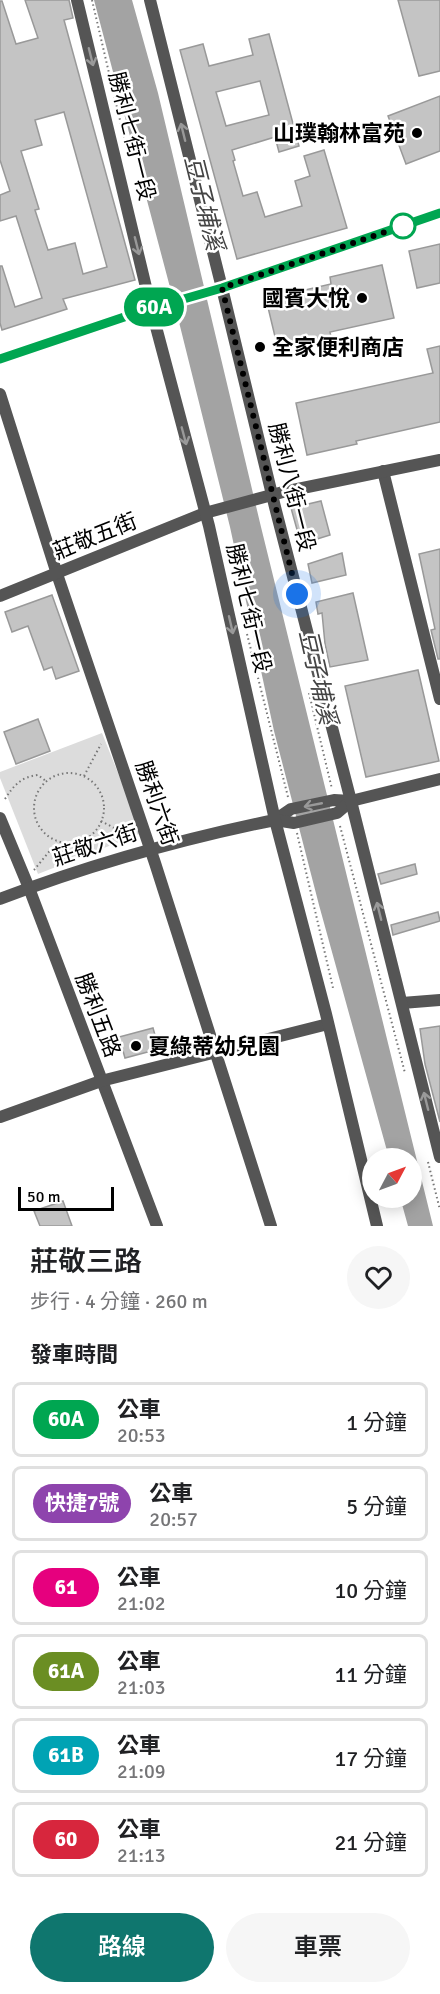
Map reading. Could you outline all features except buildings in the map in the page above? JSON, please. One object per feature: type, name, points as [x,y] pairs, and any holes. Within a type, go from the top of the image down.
[{"type":"street","name":"勝利七街一段","points":[[77,0],[151,308],[205,513],[275,820],[377,1226]]},
{"type":"street","name":"勝利八街一段","points":[[150,0],[272,495],[440,1157]]},
{"type":"street","points":[[0,359],[151,308],[222,288],[440,213]]},
{"type":"street","name":"勝利六街","points":[[0,394],[57,574],[151,849],[271,1226]]},
{"type":"street","points":[[272,495],[440,460]]},
{"type":"street","points":[[383,471],[440,699]]},
{"type":"street","name":"莊敬五街","points":[[0,596],[205,513],[272,495]]},
{"type":"street","points":[[275,820],[294,823],[337,812],[351,801],[440,779]]},
{"type":"street","points":[[275,820],[290,805],[337,812]]},
{"type":"street","name":"勝利五路","points":[[0,818],[29,888],[157,1226]]},
{"type":"street","name":"莊敬六街","points":[[0,899],[151,849],[275,820]]},
{"type":"street","points":[[402,1003],[440,1000]]},
{"type":"street","points":[[0,1117],[101,1082],[328,1024]]},
{"type":"path","points":[[245,627],[290,805]]},
{"type":"path","points":[[84,776],[109,727]]},
{"type":"path","points":[[73,772],[84,776],[101,792],[104,804],[101,821],[91,836],[81,842],[69,844],[57,842],[39,828],[34,817],[33,806],[36,794],[46,781],[61,773],[73,772]]},
{"type":"path","points":[[5,799],[13,787],[26,776],[38,775],[46,781]]},
{"type":"path","points":[[337,812],[407,1082]]},
{"type":"path","points":[[101,821],[139,841]]},
{"type":"path","points":[[34,870],[57,842]]},
{"type":"path","points":[[425,1152],[440,1210]]},
{"type":"shaded area","name":"豆子埔溪","points":[[94,0],[132,0],[158,93],[261,527],[414,1148],[386,1148],[274,731],[230,527],[176,310]]},
{"type":"shaded area","points":[[102,733],[142,833],[38,874],[0,778],[0,772]]},
{"type":"shaded area","name":"豆子埔溪","points":[[422,1181],[433,1226],[408,1226],[403,1208],[422,1208]]},
{"type":"bus line","name":"60A","points":[[0,359],[142,311],[222,288],[440,213]]},
{"type":"place","name":"山璞翰林富苑","points":[[417,133]]},
{"type":"place","name":"國賓大悅","points":[[362,298]]},
{"type":"place","name":"全家便利商店","points":[[260,347]]},
{"type":"place","name":"夏綠蒂幼兒園","points":[[136,1046]]},
{"type":"route","points":[[297,594],[222,288],[403,226]]}]
